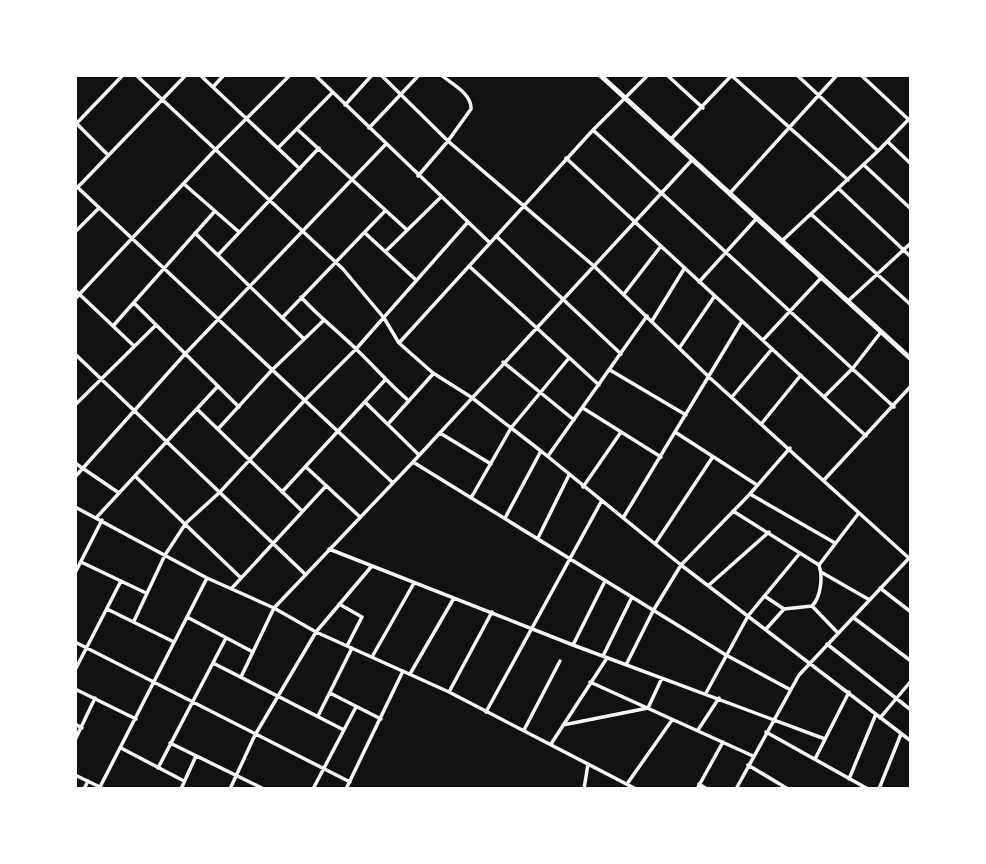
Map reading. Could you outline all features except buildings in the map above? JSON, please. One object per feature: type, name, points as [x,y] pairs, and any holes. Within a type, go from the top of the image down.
[{"type":"highway","points":[[600,75],[911,359]]},
{"type":"street","points":[[108,155],[76,124],[123,75]]},
{"type":"street","points":[[136,75],[335,262],[384,317],[399,343],[433,373],[471,397],[548,456],[681,565],[911,741]]},
{"type":"street","points":[[186,75],[76,186],[393,483]]},
{"type":"street","points":[[200,75],[300,169]]},
{"type":"street","points":[[212,87],[224,75]]},
{"type":"street","points":[[75,299],[216,149],[290,75]]},
{"type":"street","points":[[315,75],[489,242]]},
{"type":"street","points":[[345,106],[372,75]]},
{"type":"street","points":[[381,75],[449,141],[595,267],[680,346],[709,377],[910,558],[810,662],[789,689],[736,789]]},
{"type":"street","points":[[369,128],[419,75]]},
{"type":"street","points":[[418,176],[449,141],[471,109],[471,103],[441,75]]},
{"type":"street","points":[[667,75],[703,108]]},
{"type":"street","points":[[670,140],[732,75],[848,180]]},
{"type":"street","points":[[797,75],[878,151]]},
{"type":"street","points":[[730,193],[837,75]]},
{"type":"street","points":[[783,240],[910,118],[861,75]]},
{"type":"street","points":[[399,343],[566,158],[646,76]]},
{"type":"street","points":[[278,148],[332,93]]},
{"type":"street","points":[[297,129],[407,230]]},
{"type":"street","points":[[593,130],[894,407]]},
{"type":"street","points":[[888,142],[911,164]]},
{"type":"street","points":[[75,477],[185,354],[386,144]]},
{"type":"street","points":[[218,255],[319,148]]},
{"type":"street","points":[[566,158],[866,436]]},
{"type":"street","points":[[241,677],[274,608],[692,160]]},
{"type":"street","points":[[864,165],[911,209]]},
{"type":"street","points":[[184,184],[239,232]]},
{"type":"street","points":[[839,189],[911,257]]},
{"type":"street","points":[[386,251],[441,197]]},
{"type":"street","points":[[75,232],[99,208]]},
{"type":"street","points":[[282,318],[386,210]]},
{"type":"street","points":[[113,326],[215,211]]},
{"type":"street","points":[[811,214],[911,305]]},
{"type":"street","points":[[699,282],[757,218]]},
{"type":"street","points":[[134,621],[165,555],[186,523],[220,492],[356,349],[468,222]]},
{"type":"street","points":[[195,233],[304,339]]},
{"type":"street","points":[[365,233],[416,280]]},
{"type":"street","points":[[495,236],[621,354]]},
{"type":"street","points":[[848,301],[911,243]]},
{"type":"street","points":[[624,294],[661,246]]},
{"type":"street","points":[[469,266],[599,385]]},
{"type":"street","points":[[652,321],[684,269]]},
{"type":"street","points":[[763,341],[822,277]]},
{"type":"street","points":[[75,289],[134,346]]},
{"type":"street","points":[[680,346],[714,297]]},
{"type":"street","points":[[301,298],[409,401]]},
{"type":"street","points":[[134,303],[239,407]]},
{"type":"street","points":[[548,456],[647,316]]},
{"type":"street","points":[[218,429],[272,370],[323,321]]},
{"type":"street","points":[[623,518],[742,321]]},
{"type":"street","points":[[75,405],[156,325]]},
{"type":"street","points":[[824,397],[853,369],[881,332]]},
{"type":"street","points":[[732,397],[772,349]]},
{"type":"street","points":[[75,354],[135,408],[305,574]]},
{"type":"street","points":[[471,498],[511,428],[569,358]]},
{"type":"street","points":[[503,362],[574,420]]},
{"type":"street","points":[[610,370],[686,415]]},
{"type":"street","points":[[388,424],[433,373]]},
{"type":"street","points":[[762,423],[801,374]]},
{"type":"street","points":[[282,492],[385,380]]},
{"type":"street","points":[[96,518],[218,386]]},
{"type":"street","points":[[824,480],[911,386]]},
{"type":"street","points":[[366,403],[419,455]]},
{"type":"street","points":[[583,408],[661,457]]},
{"type":"street","points":[[197,409],[302,511]]},
{"type":"street","points":[[583,487],[621,432]]},
{"type":"street","points":[[675,432],[757,485]]},
{"type":"street","points":[[440,433],[491,464]]},
{"type":"street","points":[[626,665],[653,611],[681,565],[790,448]]},
{"type":"street","points":[[505,518],[541,451]]},
{"type":"street","points":[[655,544],[712,458]]},
{"type":"street","points":[[413,462],[653,611],[789,689]]},
{"type":"street","points":[[75,463],[119,493]]},
{"type":"street","points":[[306,467],[360,517]]},
{"type":"street","points":[[538,538],[569,475]]},
{"type":"street","points":[[135,476],[241,578]]},
{"type":"street","points":[[232,588],[326,486]]},
{"type":"street","points":[[750,494],[835,543]]},
{"type":"street","points":[[486,712],[601,502]]},
{"type":"street","points":[[75,507],[207,578],[274,608],[316,632],[449,692],[636,789]]},
{"type":"street","points":[[733,510],[819,565],[821,572],[817,600],[813,606]]},
{"type":"street","points":[[819,565],[859,514]]},
{"type":"street","points":[[75,573],[102,520]]},
{"type":"street","points":[[709,585],[769,532]]},
{"type":"street","points":[[329,549],[573,645],[825,739]]},
{"type":"street","points":[[705,693],[748,617],[800,553]]},
{"type":"street","points":[[81,562],[146,593]]},
{"type":"street","points":[[230,789],[255,735],[316,632],[371,566]]},
{"type":"street","points":[[821,572],[869,600]]},
{"type":"street","points":[[75,775],[102,788],[207,578]]},
{"type":"street","points":[[75,670],[121,581]]},
{"type":"street","points":[[573,645],[606,581]]},
{"type":"street","points":[[372,657],[414,583]]},
{"type":"street","points":[[880,588],[911,612]]},
{"type":"street","points":[[551,744],[605,657],[632,597]]},
{"type":"street","points":[[766,597],[784,609],[813,606]]},
{"type":"street","points":[[411,674],[454,598]]},
{"type":"street","points":[[318,716],[362,617],[339,604]]},
{"type":"street","points":[[813,606],[838,633]]},
{"type":"street","points":[[107,608],[174,642]]},
{"type":"street","points":[[766,629],[784,609]]},
{"type":"street","points":[[449,692],[492,612]]},
{"type":"street","points":[[187,617],[253,652]]},
{"type":"street","points":[[854,617],[911,661]]},
{"type":"street","points":[[158,768],[226,638]]},
{"type":"street","points":[[75,642],[350,782]]},
{"type":"street","points":[[827,644],[911,710]]},
{"type":"street","points":[[524,730],[560,661]]},
{"type":"street","points":[[213,663],[344,730]]},
{"type":"street","points":[[346,789],[403,671]]},
{"type":"street","points":[[648,708],[662,678]]},
{"type":"street","points":[[849,779],[878,716],[911,681]]},
{"type":"street","points":[[590,682],[753,756]]},
{"type":"street","points":[[75,689],[136,719]]},
{"type":"street","points":[[814,759],[849,692]]},
{"type":"street","points":[[330,693],[382,719]]},
{"type":"street","points":[[75,740],[95,698]]},
{"type":"street","points":[[698,730],[719,698]]},
{"type":"street","points":[[313,789],[356,707]]},
{"type":"street","points":[[563,725],[648,708]]},
{"type":"street","points":[[627,784],[672,720]]},
{"type":"street","points":[[75,724],[82,728]]},
{"type":"street","points":[[766,732],[868,789]]},
{"type":"street","points":[[879,789],[901,734]]},
{"type":"street","points":[[707,789],[698,787],[723,742]]},
{"type":"street","points":[[170,743],[264,789]]},
{"type":"street","points":[[120,748],[184,781]]},
{"type":"street","points":[[181,789],[196,755]]},
{"type":"street","points":[[584,789],[587,764]]},
{"type":"street","points":[[748,765],[788,789]]},
{"type":"street","points":[[83,789],[88,781]]},
{"type":"street","points":[[853,789],[856,784]]}]
